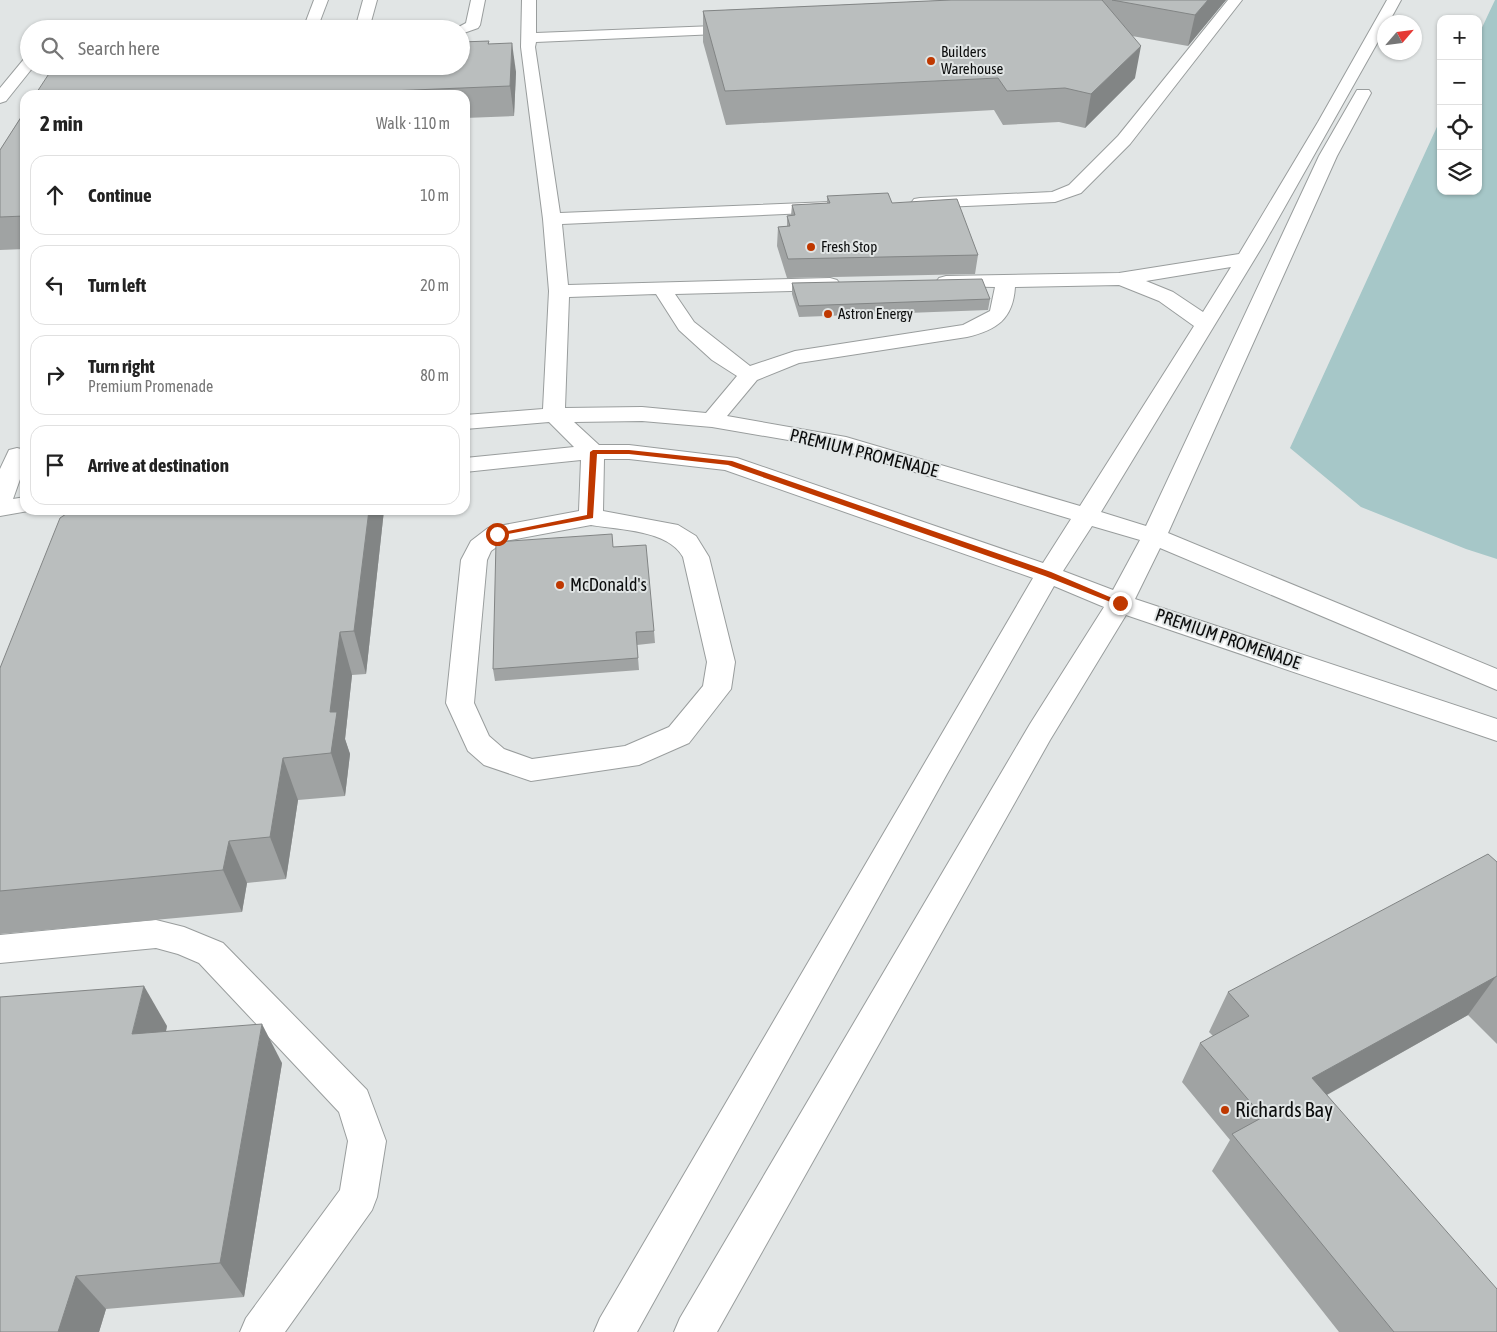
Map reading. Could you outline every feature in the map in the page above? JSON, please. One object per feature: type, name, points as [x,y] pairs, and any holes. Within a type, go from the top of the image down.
[{"type":"street","points":[[313,20],[321,0]]},
{"type":"street","points":[[364,20],[370,0]]},
{"type":"street","points":[[470,26],[473,25],[478,0]]},
{"type":"street","points":[[529,0],[527,21],[528,47],[552,219],[559,291],[554,415],[593,452],[591,517]]},
{"type":"street","points":[[902,204],[1055,197],[1075,189],[1124,140],[1235,0]]},
{"type":"street","points":[[614,1332],[666,1244],[869,883],[1048,574],[1088,515],[1205,325],[1394,0]]},
{"type":"street","points":[[529,38],[756,28]]},
{"type":"street","points":[[694,1332],[1035,740],[1120,603],[1154,536],[1328,156],[1382,60]]},
{"type":"street","points":[[10,62],[20,62]]},
{"type":"street","points":[[0,98],[20,73]]},
{"type":"street","points":[[552,219],[852,206]]},
{"type":"street","points":[[928,282],[1119,279],[1244,259]]},
{"type":"street","points":[[1119,279],[1150,287],[1173,299],[1205,325]]},
{"type":"street","points":[[712,420],[749,375],[794,357],[967,331],[982,325],[998,316],[1004,306],[1006,281]]},
{"type":"street","points":[[559,291],[661,287],[848,284]]},
{"type":"street","points":[[661,287],[686,326],[720,355],[749,375]]},
{"type":"street","name":"PREMIUM PROMENADE","points":[[470,422],[554,415],[642,414],[712,420],[838,442],[1154,536],[1497,680]]},
{"type":"street","name":"PREMIUM PROMENADE","points":[[470,465],[593,452],[629,452],[729,463],[1048,574],[1120,603],[1497,730]]},
{"type":"street","points":[[0,501],[14,456]]},
{"type":"street","points":[[0,508],[20,506]]},
{"type":"street","points":[[591,517],[668,531],[687,542],[696,557],[722,662],[717,689],[679,735],[629,757],[531,770],[494,757],[478,743],[460,703],[474,560],[480,547],[497,534],[591,517]]},
{"type":"street","points":[[0,949],[156,934],[184,941],[211,954],[300,1049],[354,1102],[367,1141],[358,1197],[260,1332]]},
{"type":"shaded area","points":[[1495,0],[1497,0],[1497,559],[1466,549],[1361,507],[1290,448],[1437,127],[1437,195],[1482,195],[1482,28]]},
{"type":"building","points":[[951,0],[1102,0],[1141,46],[1091,94],[1065,88],[1007,91],[998,78],[725,91],[703,11]]},
{"type":"building","points":[[1112,0],[1208,0],[1195,15]]},
{"type":"building","points":[[489,41],[488,44],[512,43],[510,86],[413,90],[38,90],[48,75],[470,75],[470,42]]},
{"type":"building","points":[[20,119],[20,216],[0,217],[0,150]]},
{"type":"building","points":[[888,193],[892,203],[957,199],[978,255],[788,259],[778,227],[790,226],[787,216],[795,215],[792,205],[830,203],[827,196]]},
{"type":"building","points":[[982,279],[990,299],[799,306],[792,283]]},
{"type":"building","points":[[64,515],[368,515],[354,631],[340,632],[330,712],[337,712],[331,753],[283,758],[270,837],[229,841],[223,870],[0,891],[0,668],[60,518]]},
{"type":"building","points":[[612,534],[613,547],[646,545],[654,631],[636,632],[638,658],[493,669],[496,542]]},
{"type":"building","name":"Richards Bay","points":[[1488,854],[1497,862],[1497,976],[1312,1078],[1497,1289],[1497,1332],[1394,1332],[1232,1134],[1263,1117],[1200,1043],[1249,1016],[1228,992]]},
{"type":"building","points":[[144,986],[132,1034],[262,1024],[220,1263],[76,1276],[58,1332],[0,1332],[0,997]]},
{"type":"place","name":"Builders Warehouse","points":[[931,61]]},
{"type":"place","name":"Fresh Stop","points":[[811,247]]},
{"type":"place","name":"Astron Energy","points":[[828,314]]},
{"type":"place","name":"McDonald's","points":[[560,585]]},
{"type":"place","name":"Richards Bay","points":[[1225,1110]]},
{"type":"route","points":[[497,534],[591,517],[593,452],[629,452],[729,463],[1048,574],[1120,603]]}]
